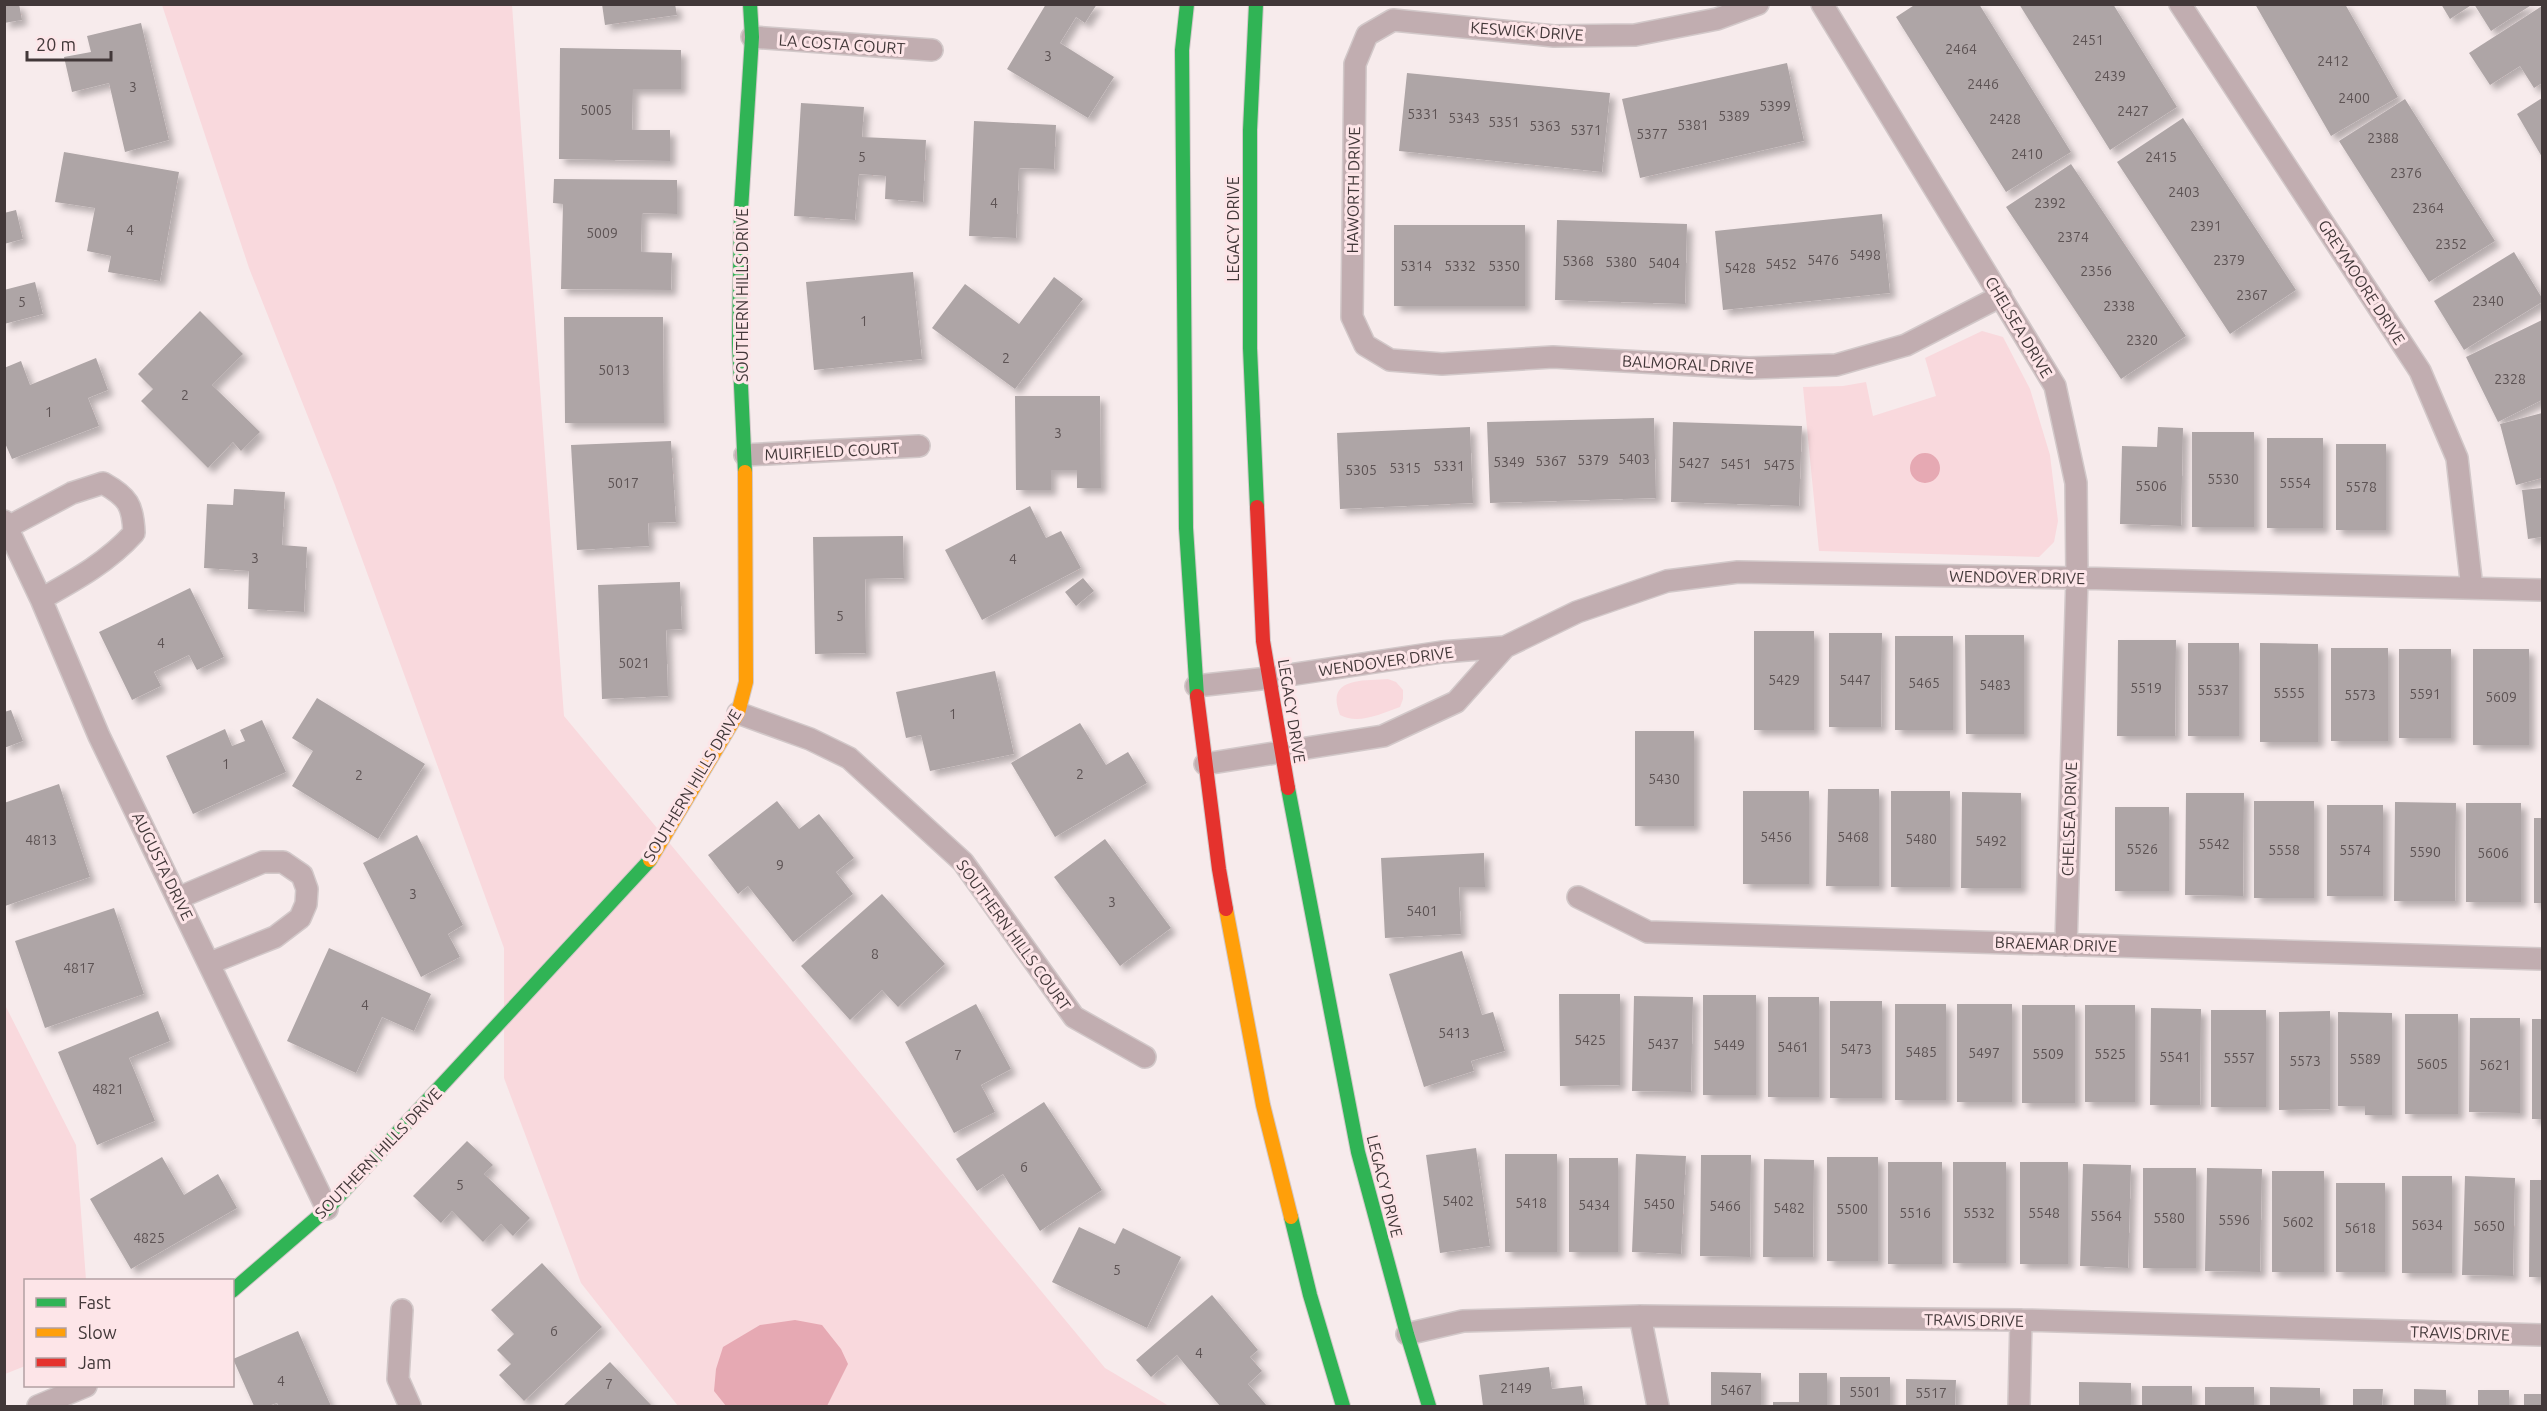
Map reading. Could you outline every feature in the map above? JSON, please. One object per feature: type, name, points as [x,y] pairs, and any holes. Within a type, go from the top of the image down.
[{"type":"main road","name":"SOUTHERN HILLS DRIVE","points":[[234,1289],[327,1209],[653,857],[738,713],[746,682],[747,643],[745,455],[739,343],[741,210],[752,37],[750,4]]},
{"type":"main road","points":[[1187,4],[1182,50],[1186,528],[1196,686],[1219,869],[1263,1105],[1310,1295],[1343,1407]]},
{"type":"main road","name":"LEGACY DRIVE","points":[[1256,4],[1250,130],[1250,348],[1263,641],[1298,848],[1358,1152],[1429,1407]]},
{"type":"street","name":"KESWICK DRIVE","points":[[1367,34],[1393,20],[1554,36],[1635,34],[1717,19],[1758,4]]},
{"type":"street","name":"CHELSEA DRIVE","points":[[1822,4],[2055,386],[2076,483],[2078,578],[2066,945]]},
{"type":"street","name":"GREYMOORE DRIVE","points":[[2180,4],[2420,371],[2457,458],[2472,588]]},
{"type":"street","name":"HAWORTH DRIVE","points":[[1365,345],[1352,318],[1355,64],[1367,34]]},
{"type":"street","name":"LA COSTA COURT","points":[[752,37],[932,50]]},
{"type":"street","name":"BALMORAL DRIVE","points":[[1365,345],[1390,360],[1442,364],[1553,357],[1749,368],[1836,365],[1906,345],[2001,296]]},
{"type":"street","name":"MUIRFIELD COURT","points":[[745,455],[919,446]]},
{"type":"street","points":[[6,524],[72,493],[103,483],[121,493],[133,513],[134,533],[119,550],[90,571],[41,599]]},
{"type":"street","name":"AUGUSTA DRIVE","points":[[6,524],[41,599],[99,736],[327,1209]]},
{"type":"street","name":"WENDOVER DRIVE","points":[[1196,686],[1269,678],[1380,660],[1505,647],[1577,612],[1667,581],[1738,572],[2542,590]]},
{"type":"street","name":"WENDOVER DRIVE","points":[[1205,764],[1383,736],[1456,702],[1505,647]]},
{"type":"street","name":"SOUTHERN HILLS COURT","points":[[738,713],[810,739],[849,758],[963,862],[1074,1017],[1144,1057]]},
{"type":"street","points":[[178,898],[263,862],[283,862],[302,875],[307,889],[306,904],[300,918],[275,937],[210,963]]},
{"type":"street","name":"BRAEMAR DRIVE","points":[[1578,897],[1648,932],[2542,959]]},
{"type":"street","points":[[402,1310],[398,1379],[410,1407]]},
{"type":"street","points":[[1640,1316],[1658,1407]]},
{"type":"street","name":"TRAVIS DRIVE","points":[[1407,1334],[1463,1321],[1640,1316],[2021,1320],[2542,1335]]},
{"type":"street","points":[[2019,1407],[2021,1320]]},
{"type":"street","points":[[38,1407],[84,1387]]},
{"type":"shaded area","points":[[162,5],[512,5],[564,716],[1105,1368],[1169,1406],[678,1406],[581,1283],[504,1078],[504,948],[335,485],[249,268]]},
{"type":"shaded area","points":[[1982,331],[2003,337],[2030,389],[2050,455],[2058,521],[2054,542],[2039,557],[1819,551],[1803,387],[1843,386],[1866,382],[1873,416],[1936,396],[1925,358]]},
{"type":"shaded area","points":[[1925,453],[1931,454],[1939,462],[1939,474],[1931,482],[1925,483],[1919,482],[1911,474],[1910,468],[1911,462],[1919,454]]},
{"type":"shaded area","points":[[1388,679],[1396,682],[1403,690],[1400,707],[1362,719],[1340,715],[1337,703],[1342,687],[1357,681]]},
{"type":"shaded area","points":[[4,1003],[76,1145],[86,1279],[24,1279],[24,1366],[5,1374]]},
{"type":"shaded area","points":[[795,1320],[822,1325],[841,1349],[848,1364],[827,1406],[726,1406],[714,1391],[716,1369],[723,1347],[760,1325]]},
{"type":"building","points":[[4,4],[19,4],[22,20],[4,23]]},
{"type":"building","points":[[602,4],[675,4],[677,15],[605,25]]},
{"type":"building","points":[[1046,4],[1097,4],[1085,23],[1076,17],[1060,43],[1114,77],[1088,118],[1007,69]]},
{"type":"building","points":[[1916,4],[1979,4],[2071,152],[2006,192],[1896,17]]},
{"type":"building","points":[[2019,4],[2113,4],[2177,107],[2110,150]]},
{"type":"building","points":[[2255,4],[2345,4],[2398,97],[2331,136]]},
{"type":"building","points":[[2441,4],[2473,4],[2450,19]]},
{"type":"building","points":[[2474,4],[2533,4],[2491,31]]},
{"type":"building","points":[[2542,6],[2542,83],[2534,88],[2520,66],[2490,85],[2469,53]]},
{"type":"building","points":[[141,23],[169,140],[125,152],[109,83],[72,92],[64,57],[91,52],[87,36]]},
{"type":"building","points":[[560,48],[681,50],[681,89],[633,89],[632,130],[670,130],[670,161],[559,159]]},
{"type":"building","points":[[1787,63],[1804,141],[1640,178],[1622,99]]},
{"type":"building","points":[[1407,73],[1610,93],[1602,172],[1399,151]]},
{"type":"building","points":[[2542,98],[2542,157],[2517,114]]},
{"type":"building","points":[[2405,99],[2495,241],[2429,282],[2339,141]]},
{"type":"building","points":[[801,103],[864,107],[862,137],[926,140],[923,202],[885,199],[886,176],[859,174],[855,220],[794,216]]},
{"type":"building","points":[[2183,118],[2296,290],[2230,334],[2117,162]]},
{"type":"building","points":[[974,121],[1056,125],[1054,169],[1019,168],[1016,238],[969,236]]},
{"type":"building","points":[[64,152],[179,172],[160,281],[108,272],[111,256],[87,251],[95,208],[55,202]]},
{"type":"building","points":[[2071,164],[2186,336],[2121,379],[2006,207]]},
{"type":"building","points":[[554,179],[677,180],[677,214],[642,213],[641,252],[672,253],[671,290],[561,289],[563,204],[553,203]]},
{"type":"building","points":[[16,210],[23,239],[4,244],[4,213]]},
{"type":"building","points":[[1882,214],[1890,293],[1723,310],[1715,231]]},
{"type":"building","points":[[1557,220],[1687,224],[1685,304],[1555,300]]},
{"type":"building","points":[[1394,225],[1525,225],[1525,306],[1394,306]]},
{"type":"building","points":[[2514,252],[2542,298],[2542,302],[2464,350],[2434,301]]},
{"type":"building","points":[[913,272],[922,359],[814,370],[806,282]]},
{"type":"building","points":[[1054,277],[1083,299],[1015,389],[932,328],[965,284],[1019,324]]},
{"type":"building","points":[[35,282],[43,314],[4,324],[4,290]]},
{"type":"building","points":[[200,311],[243,354],[212,385],[260,432],[241,451],[233,442],[208,468],[141,401],[153,389],[138,374]]},
{"type":"building","points":[[564,317],[663,317],[664,423],[565,423]]},
{"type":"building","points":[[2542,320],[2542,400],[2498,422],[2466,357]]},
{"type":"building","points":[[96,358],[108,390],[88,398],[99,426],[12,459],[4,441],[4,368],[21,361],[30,385]]},
{"type":"building","points":[[1015,396],[1100,396],[1101,488],[1077,488],[1077,470],[1051,470],[1051,490],[1016,490]]},
{"type":"building","points":[[2542,413],[2542,478],[2516,485],[2500,424]]},
{"type":"building","points":[[1654,418],[1656,498],[1490,503],[1487,422]]},
{"type":"building","points":[[1673,422],[1802,426],[1799,506],[1671,502]]},
{"type":"building","points":[[1470,427],[1473,503],[1340,509],[1337,433]]},
{"type":"building","points":[[2158,427],[2183,428],[2181,526],[2120,524],[2122,446],[2157,447]]},
{"type":"building","points":[[2192,432],[2254,432],[2254,527],[2192,527]]},
{"type":"building","points":[[2267,438],[2323,438],[2323,528],[2267,528]]},
{"type":"building","points":[[671,441],[676,522],[648,523],[649,546],[577,550],[571,445]]},
{"type":"building","points":[[2336,444],[2386,444],[2386,530],[2336,530]]},
{"type":"building","points":[[2542,488],[2542,537],[2528,539],[2522,490]]},
{"type":"building","points":[[234,489],[285,492],[282,545],[307,547],[304,612],[248,609],[249,571],[204,568],[207,504],[233,505]]},
{"type":"building","points":[[1030,506],[1046,538],[1061,531],[1081,568],[982,620],[945,550]]},
{"type":"building","points":[[903,536],[904,578],[865,579],[866,653],[815,654],[813,537]]},
{"type":"building","points":[[1083,578],[1094,591],[1076,606],[1065,592]]},
{"type":"building","points":[[680,582],[682,629],[666,630],[668,696],[602,699],[598,585]]},
{"type":"building","points":[[190,588],[224,657],[197,670],[189,655],[154,672],[161,686],[132,700],[99,632]]},
{"type":"building","points":[[1754,631],[1814,631],[1814,730],[1754,730]]},
{"type":"building","points":[[1829,633],[1882,633],[1881,727],[1829,727]]},
{"type":"building","points":[[1965,635],[2024,635],[2024,734],[1966,734]]},
{"type":"building","points":[[1895,636],[1953,636],[1953,730],[1895,730]]},
{"type":"building","points":[[2118,640],[2176,640],[2175,736],[2117,736]]},
{"type":"building","points":[[2188,643],[2239,643],[2239,736],[2188,736]]},
{"type":"building","points":[[2260,643],[2318,644],[2318,742],[2260,742]]},
{"type":"building","points":[[2331,648],[2388,648],[2388,741],[2331,741]]},
{"type":"building","points":[[2399,649],[2451,649],[2451,738],[2399,738]]},
{"type":"building","points":[[2473,649],[2529,649],[2529,745],[2473,745]]},
{"type":"building","points":[[995,671],[1014,754],[930,771],[921,735],[906,738],[896,692]]},
{"type":"building","points":[[317,698],[425,764],[378,839],[292,786],[313,751],[292,738]]},
{"type":"building","points":[[11,710],[23,741],[4,748],[4,712]]},
{"type":"building","points":[[262,720],[286,772],[193,814],[166,756],[225,729],[232,746],[245,741],[240,730]]},
{"type":"building","points":[[1080,723],[1106,765],[1128,752],[1147,783],[1055,837],[1011,763]]},
{"type":"building","points":[[1635,731],[1694,731],[1694,826],[1635,826]]},
{"type":"building","points":[[59,784],[90,877],[5,906],[4,803]]},
{"type":"building","points":[[1828,789],[1879,789],[1879,886],[1826,886]]},
{"type":"building","points":[[1743,791],[1809,791],[1809,884],[1743,884]]},
{"type":"building","points":[[1891,791],[1950,791],[1950,887],[1891,887]]},
{"type":"building","points":[[1962,792],[2021,793],[2021,888],[1961,888]]},
{"type":"building","points":[[2186,793],[2244,793],[2243,896],[2185,895]]},
{"type":"building","points":[[777,801],[799,829],[819,814],[854,858],[836,872],[853,894],[793,942],[748,886],[738,894],[708,855]]},
{"type":"building","points":[[2254,801],[2314,801],[2314,898],[2254,898]]},
{"type":"building","points":[[2395,802],[2456,803],[2455,901],[2394,901]]},
{"type":"building","points":[[2466,803],[2521,803],[2521,902],[2466,902]]},
{"type":"building","points":[[2327,805],[2383,805],[2383,896],[2327,896]]},
{"type":"building","points":[[2115,807],[2169,807],[2169,891],[2115,891]]},
{"type":"building","points":[[2534,818],[2542,818],[2542,903],[2534,903]]},
{"type":"building","points":[[417,835],[463,925],[448,934],[460,957],[421,977],[363,863]]},
{"type":"building","points":[[1105,839],[1171,928],[1120,966],[1054,877]]},
{"type":"building","points":[[1484,853],[1485,887],[1459,887],[1461,934],[1385,938],[1381,858]]},
{"type":"building","points":[[882,894],[945,964],[898,1007],[882,990],[850,1020],[801,966]]},
{"type":"building","points":[[114,908],[144,994],[45,1028],[15,941]]},
{"type":"building","points":[[329,948],[431,994],[414,1031],[382,1017],[356,1073],[287,1041]]},
{"type":"building","points":[[1462,951],[1482,1015],[1493,1012],[1505,1051],[1471,1061],[1474,1071],[1424,1087],[1389,974]]},
{"type":"building","points":[[1559,994],[1620,994],[1620,1085],[1560,1086]]},
{"type":"building","points":[[1703,995],[1756,995],[1756,1095],[1703,1095]]},
{"type":"building","points":[[1634,996],[1693,997],[1691,1092],[1632,1091]]},
{"type":"building","points":[[1768,997],[1819,997],[1819,1097],[1768,1097]]},
{"type":"building","points":[[1830,1001],[1882,1001],[1882,1098],[1830,1098]]},
{"type":"building","points":[[976,1004],[1011,1069],[981,1085],[995,1112],[954,1133],[905,1042]]},
{"type":"building","points":[[1895,1004],[1946,1004],[1946,1100],[1895,1100]]},
{"type":"building","points":[[1957,1004],[2012,1004],[2012,1102],[1957,1102]]},
{"type":"building","points":[[2022,1005],[2075,1005],[2075,1103],[2022,1103]]},
{"type":"building","points":[[2085,1005],[2135,1005],[2135,1102],[2085,1102]]},
{"type":"building","points":[[2151,1008],[2201,1009],[2200,1105],[2150,1105]]},
{"type":"building","points":[[2211,1010],[2266,1010],[2266,1107],[2211,1107]]},
{"type":"building","points":[[158,1011],[170,1041],[129,1058],[155,1121],[97,1145],[58,1052]]},
{"type":"building","points":[[2330,1011],[2330,1109],[2279,1110],[2279,1012]]},
{"type":"building","points":[[2338,1012],[2392,1013],[2392,1115],[2365,1115],[2365,1106],[2338,1106]]},
{"type":"building","points":[[2405,1014],[2458,1014],[2458,1114],[2405,1114]]},
{"type":"building","points":[[2470,1018],[2520,1018],[2520,1113],[2469,1112]]},
{"type":"building","points":[[2532,1019],[2542,1019],[2542,1119],[2532,1119]]},
{"type":"building","points":[[1044,1102],[1102,1190],[1040,1231],[1003,1174],[977,1191],[956,1159]]},
{"type":"building","points":[[467,1141],[493,1165],[484,1174],[530,1218],[513,1236],[501,1224],[483,1242],[452,1211],[441,1223],[413,1196]]},
{"type":"building","points":[[1476,1148],[1490,1246],[1440,1253],[1426,1155]]},
{"type":"building","points":[[1505,1154],[1557,1154],[1557,1252],[1505,1252]]},
{"type":"building","points":[[1636,1154],[1686,1156],[1681,1254],[1632,1252]]},
{"type":"building","points":[[1701,1155],[1751,1155],[1750,1257],[1700,1256]]},
{"type":"building","points":[[162,1157],[184,1195],[218,1174],[237,1208],[131,1269],[90,1199]]},
{"type":"building","points":[[1827,1157],[1878,1157],[1878,1261],[1827,1261]]},
{"type":"building","points":[[1569,1158],[1618,1158],[1618,1252],[1569,1252]]},
{"type":"building","points":[[1764,1159],[1814,1160],[1813,1257],[1763,1257]]},
{"type":"building","points":[[1888,1162],[1942,1162],[1942,1264],[1888,1264]]},
{"type":"building","points":[[1953,1162],[2006,1162],[2006,1263],[1953,1263]]},
{"type":"building","points":[[2020,1162],[2068,1162],[2068,1264],[2020,1264]]},
{"type":"building","points":[[2083,1164],[2131,1165],[2128,1268],[2080,1266]]},
{"type":"building","points":[[2143,1168],[2196,1168],[2196,1268],[2143,1268]]},
{"type":"building","points":[[2207,1168],[2262,1169],[2260,1272],[2205,1271]]},
{"type":"building","points":[[2272,1171],[2324,1171],[2324,1272],[2272,1272]]},
{"type":"building","points":[[2402,1176],[2452,1176],[2452,1273],[2402,1273]]},
{"type":"building","points":[[2465,1176],[2515,1178],[2513,1276],[2462,1275]]},
{"type":"building","points":[[2530,1180],[2542,1180],[2542,1277],[2529,1277]]},
{"type":"building","points":[[2336,1183],[2385,1183],[2385,1272],[2336,1272]]},
{"type":"building","points":[[1079,1227],[1115,1244],[1123,1228],[1181,1257],[1147,1328],[1052,1282]]},
{"type":"building","points":[[542,1263],[602,1327],[524,1401],[499,1375],[511,1364],[497,1350],[514,1334],[491,1310]]},
{"type":"building","points":[[1212,1295],[1258,1350],[1250,1357],[1262,1371],[1248,1384],[1267,1406],[1220,1406],[1177,1355],[1151,1377],[1136,1360]]},
{"type":"building","points":[[298,1331],[331,1406],[279,1406],[277,1403],[268,1406],[254,1406],[234,1359]]},
{"type":"building","points":[[610,1362],[652,1406],[563,1406]]},
{"type":"building","points":[[1549,1367],[1552,1389],[1582,1386],[1585,1406],[1483,1406],[1479,1375]]},
{"type":"building","points":[[1711,1372],[1761,1373],[1761,1406],[1711,1406]]},
{"type":"building","points":[[1799,1373],[1827,1373],[1827,1406],[1773,1406],[1773,1402],[1799,1402]]},
{"type":"building","points":[[1840,1377],[1890,1377],[1890,1406],[1840,1406]]},
{"type":"building","points":[[1906,1379],[1956,1380],[1955,1406],[1906,1406]]},
{"type":"building","points":[[2079,1382],[2131,1383],[2131,1406],[2079,1406]]},
{"type":"building","points":[[2142,1386],[2192,1386],[2192,1406],[2142,1406]]},
{"type":"building","points":[[2205,1387],[2254,1387],[2254,1406],[2205,1406]]},
{"type":"building","points":[[2270,1387],[2320,1388],[2320,1406],[2270,1406]]},
{"type":"building","points":[[2353,1389],[2383,1389],[2382,1406],[2353,1406]]},
{"type":"building","points":[[2414,1389],[2446,1390],[2446,1406],[2414,1406]]},
{"type":"building","points":[[2478,1390],[2509,1390],[2509,1406],[2478,1406]]},
{"type":"building","points":[[2524,1394],[2542,1394],[2542,1406],[2524,1406]]},
{"type":"traffic: fast","points":[[745,472],[739,343],[741,210],[752,37],[750,4]]},
{"type":"traffic: fast","points":[[1187,4],[1182,50],[1186,528],[1197,696]]},
{"type":"traffic: fast","points":[[1256,4],[1250,130],[1250,348],[1257,507]]},
{"type":"traffic: fast","points":[[1288,788],[1358,1152],[1407,1334],[1429,1406]]},
{"type":"traffic: fast","points":[[234,1289],[327,1209],[650,860]]},
{"type":"traffic: fast","points":[[1291,1217],[1310,1295],[1343,1406]]},
{"type":"traffic: slow","points":[[650,860],[738,713],[746,682],[745,472]]},
{"type":"traffic: slow","points":[[1226,909],[1263,1105],[1291,1217]]},
{"type":"traffic: jam","points":[[1257,507],[1263,641],[1288,788]]},
{"type":"traffic: jam","points":[[1197,696],[1226,909]]}]
